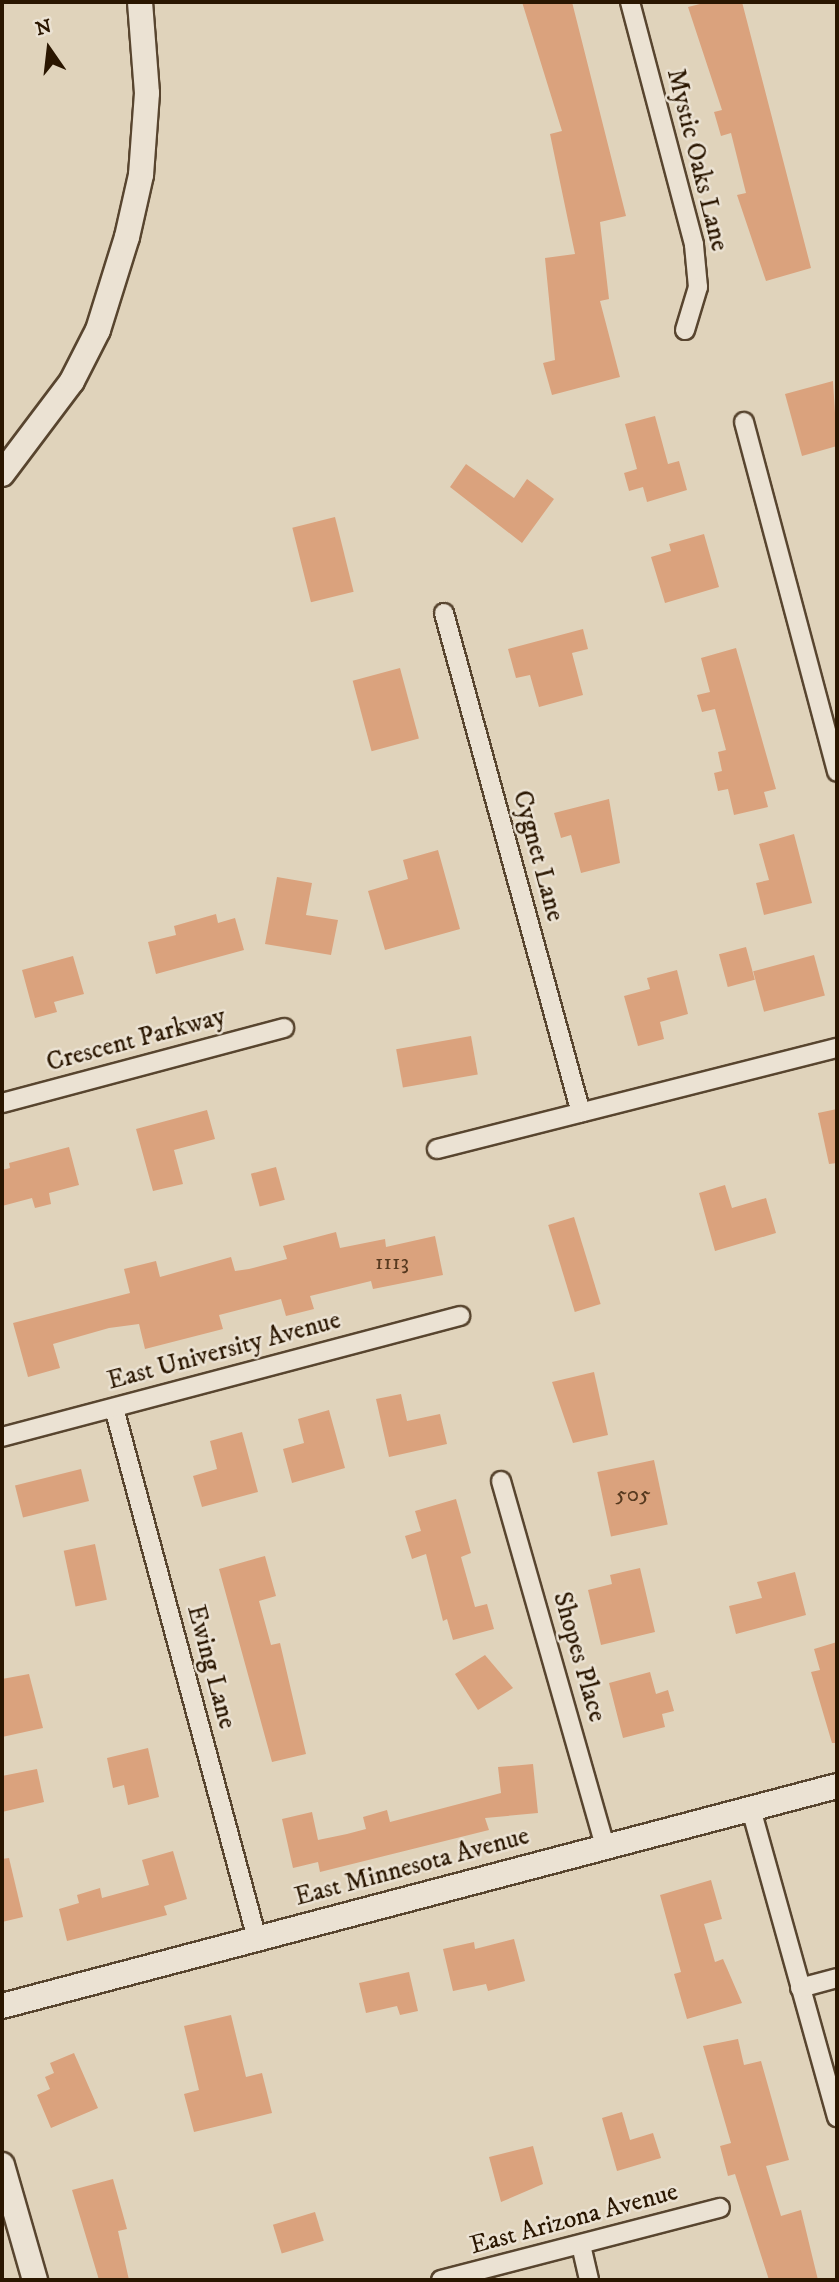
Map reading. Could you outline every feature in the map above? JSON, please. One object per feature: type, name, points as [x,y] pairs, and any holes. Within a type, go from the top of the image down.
[{"type":"street","points":[[2,474],[82,360],[98,330],[127,237],[141,175],[147,93],[140,2]]},
{"type":"street","name":"Mystic Oaks Lane","points":[[630,2],[694,245],[698,287],[685,330]]},
{"type":"street","points":[[744,422],[837,772]]},
{"type":"street","name":"Cygnet Lane","points":[[444,613],[581,1113]]},
{"type":"street","name":"Crescent Parkway","points":[[2,1103],[284,1028]]},
{"type":"street","points":[[437,1149],[837,1048]]},
{"type":"street","name":"East University Avenue","points":[[2,1437],[460,1316]]},
{"type":"street","name":"Ewing Lane","points":[[114,1408],[257,1939]]},
{"type":"street","name":"Shopes Place","points":[[502,1481],[605,1847]]},
{"type":"street","name":"East Minnesota Avenue","points":[[2,2006],[837,1786]]},
{"type":"street","points":[[751,1809],[837,2117]]},
{"type":"street","points":[[800,1988],[837,1978]]},
{"type":"street","points":[[2,2165],[35,2280]]},
{"type":"street","name":"East Arizona Avenue","points":[[441,2280],[720,2208]]},
{"type":"street","points":[[581,2245],[589,2280]]},
{"type":"building","points":[[522,2],[572,2],[626,216],[600,222],[609,299],[600,301],[620,377],[552,395],[543,363],[555,360],[545,258],[575,254],[550,134],[562,131]]},
{"type":"building","points":[[708,2],[742,2],[811,268],[766,281],[737,195],[746,193],[731,133],[721,136],[714,112],[722,110],[688,7]]},
{"type":"building","points":[[833,381],[837,446],[802,456],[785,394]]},
{"type":"building","points":[[655,416],[668,464],[679,461],[687,490],[647,502],[643,487],[629,491],[624,473],[637,469],[625,424]]},
{"type":"building","points":[[466,464],[514,498],[527,479],[554,499],[522,543],[450,487]]},
{"type":"building","points":[[335,517],[354,592],[311,602],[292,528]]},
{"type":"building","points":[[704,534],[719,587],[665,603],[651,557],[671,551],[669,544]]},
{"type":"building","points":[[583,629],[588,649],[572,653],[583,695],[539,707],[530,675],[516,678],[508,649]]},
{"type":"building","points":[[736,648],[776,789],[764,792],[768,807],[734,815],[728,789],[718,791],[714,773],[722,771],[718,752],[726,750],[715,709],[702,712],[697,695],[710,692],[701,658]]},
{"type":"building","points":[[400,668],[419,739],[372,751],[353,681]]},
{"type":"building","points":[[609,799],[620,863],[581,873],[571,835],[561,838],[554,813]]},
{"type":"building","points":[[794,834],[812,903],[764,915],[756,883],[769,880],[759,844]]},
{"type":"building","points":[[438,850],[460,929],[385,950],[368,891],[408,879],[403,860]]},
{"type":"building","points":[[277,877],[312,883],[306,915],[338,920],[331,955],[265,944]]},
{"type":"building","points":[[216,914],[218,923],[235,918],[244,950],[156,974],[148,942],[176,935],[174,926]]},
{"type":"building","points":[[746,947],[755,980],[728,987],[719,954]]},
{"type":"building","points":[[814,955],[825,996],[764,1012],[753,971]]},
{"type":"building","points":[[73,956],[84,994],[54,1002],[57,1012],[35,1018],[22,970]]},
{"type":"building","points":[[677,970],[688,1014],[660,1022],[664,1039],[638,1046],[624,996],[650,989],[647,978]]},
{"type":"building","points":[[471,1036],[478,1074],[403,1088],[396,1049]]},
{"type":"building","points":[[837,1109],[837,1163],[829,1164],[818,1113]]},
{"type":"building","points":[[207,1110],[215,1139],[174,1150],[183,1184],[153,1191],[136,1129]]},
{"type":"building","points":[[69,1147],[79,1185],[49,1193],[51,1204],[35,1208],[32,1198],[2,1206],[2,1170],[10,1168],[9,1163]]},
{"type":"building","points":[[276,1167],[285,1200],[260,1207],[251,1174]]},
{"type":"building","points":[[725,1185],[732,1208],[766,1198],[776,1233],[715,1251],[699,1193]]},
{"type":"building","points":[[574,1217],[601,1304],[575,1312],[548,1225]]},
{"type":"building","points":[[336,1232],[340,1248],[385,1239],[386,1247],[435,1236],[443,1275],[373,1289],[371,1281],[310,1296],[314,1309],[286,1316],[281,1299],[219,1315],[223,1329],[145,1349],[139,1324],[109,1328],[53,1344],[60,1368],[28,1377],[13,1323],[130,1293],[124,1269],[156,1261],[160,1277],[231,1257],[235,1271],[249,1269],[287,1259],[283,1246]]},
{"type":"building","points":[[594,1372],[608,1435],[573,1443],[552,1382]]},
{"type":"building","points":[[401,1394],[407,1421],[440,1414],[447,1444],[389,1457],[376,1399]]},
{"type":"building","points":[[329,1410],[345,1468],[292,1483],[283,1449],[304,1443],[298,1419]]},
{"type":"building","points":[[242,1432],[258,1492],[202,1507],[193,1476],[217,1469],[210,1441]]},
{"type":"building","points":[[654,1460],[668,1525],[611,1537],[597,1472]]},
{"type":"building","points":[[81,1469],[89,1501],[23,1517],[15,1485]]},
{"type":"building","points":[[456,1499],[471,1553],[461,1557],[475,1607],[487,1604],[494,1629],[453,1640],[447,1619],[443,1621],[426,1554],[412,1559],[405,1536],[421,1531],[415,1511]]},
{"type":"building","points":[[95,1544],[107,1600],[76,1606],[64,1551]]},
{"type":"building","points":[[265,1556],[276,1596],[259,1601],[271,1645],[280,1643],[306,1754],[272,1762],[219,1569]]},
{"type":"building","points":[[640,1568],[655,1632],[601,1645],[588,1590],[612,1584],[610,1575]]},
{"type":"building","points":[[795,1572],[806,1615],[736,1634],[729,1606],[762,1598],[757,1582]]},
{"type":"building","points":[[837,1642],[837,1743],[832,1743],[811,1672],[820,1670],[814,1649]]},
{"type":"building","points":[[485,1655],[513,1688],[478,1710],[455,1674]]},
{"type":"building","points":[[650,1672],[656,1694],[668,1690],[674,1711],[662,1714],[665,1727],[623,1738],[609,1683]]},
{"type":"building","points":[[29,1674],[43,1728],[2,1737],[2,1679]]},
{"type":"building","points":[[148,1748],[159,1797],[128,1805],[124,1785],[113,1788],[107,1758]]},
{"type":"building","points":[[533,1764],[538,1813],[485,1818],[489,1830],[320,1872],[318,1862],[293,1868],[282,1819],[312,1812],[318,1840],[347,1834],[366,1829],[363,1817],[387,1810],[390,1822],[501,1793],[498,1767]]},
{"type":"building","points":[[37,1769],[44,1802],[2,1812],[2,1776]]},
{"type":"building","points":[[173,1851],[187,1899],[164,1906],[167,1915],[67,1941],[59,1909],[79,1903],[77,1895],[100,1888],[102,1898],[149,1885],[142,1860]]},
{"type":"building","points":[[9,1858],[23,1917],[2,1922],[2,1859]]},
{"type":"building","points":[[711,1880],[722,1919],[704,1924],[715,1962],[723,1959],[742,2003],[687,2019],[674,1974],[681,1972],[660,1895]]},
{"type":"building","points":[[514,1939],[525,1981],[488,1991],[486,1984],[453,1991],[443,1949],[474,1942],[475,1949]]},
{"type":"building","points":[[409,1972],[418,2011],[400,2015],[397,2006],[366,2013],[359,1983]]},
{"type":"building","points":[[231,2015],[246,2077],[262,2073],[272,2113],[194,2132],[184,2094],[199,2090],[184,2026]]},
{"type":"building","points":[[738,2039],[744,2065],[761,2061],[789,2160],[766,2166],[781,2216],[801,2210],[818,2280],[769,2280],[735,2174],[728,2176],[720,2146],[731,2143],[703,2046]]},
{"type":"building","points":[[74,2053],[98,2108],[51,2128],[37,2095],[50,2089],[45,2077],[54,2073],[50,2063]]},
{"type":"building","points":[[622,2112],[630,2140],[653,2133],[661,2158],[617,2171],[602,2118]]},
{"type":"building","points":[[533,2146],[543,2184],[501,2202],[489,2157]]},
{"type":"building","points":[[113,2179],[127,2229],[118,2231],[129,2280],[99,2280],[72,2190]]},
{"type":"building","points":[[315,2212],[324,2241],[282,2254],[273,2225]]}]
